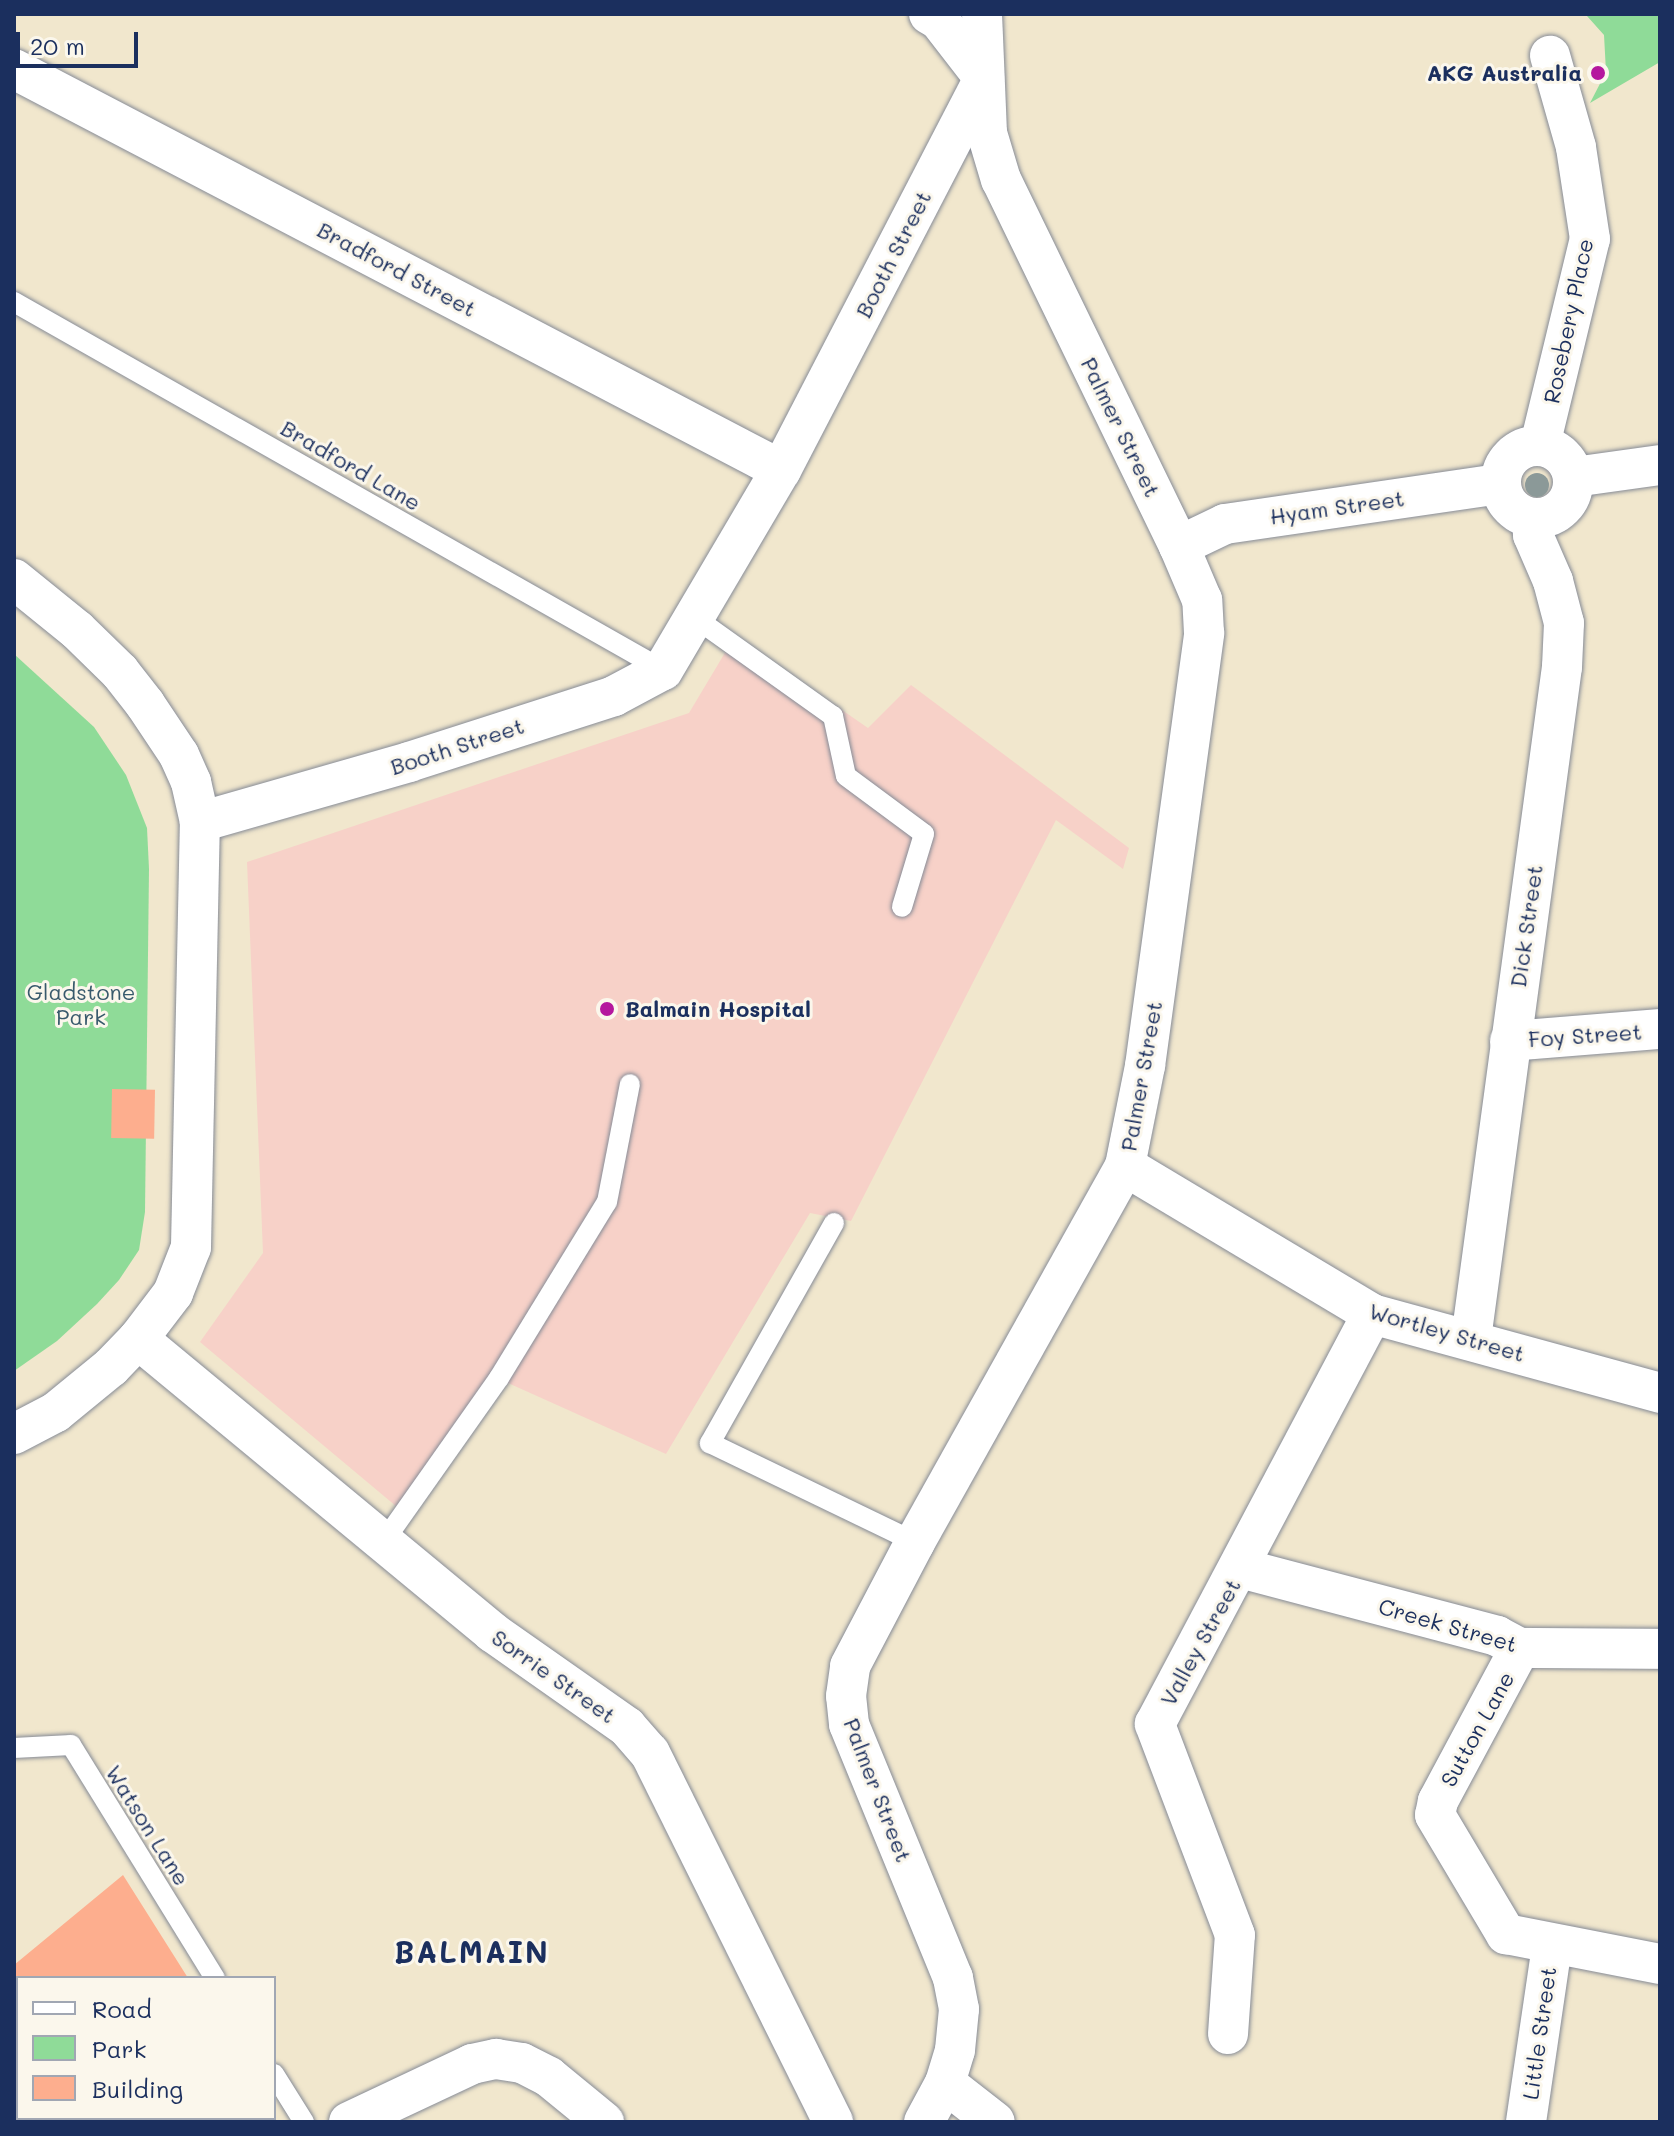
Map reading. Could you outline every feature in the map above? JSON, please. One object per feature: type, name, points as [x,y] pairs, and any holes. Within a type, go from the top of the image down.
[{"type":"street","points":[[929,14],[939,20],[984,78]]},
{"type":"street","name":"Booth Street","points":[[200,822],[394,767],[614,696],[663,670],[781,470],[984,78],[982,14]]},
{"type":"street","name":"Rosebery Place","points":[[1540,445],[1590,239],[1576,147],[1550,56]]},
{"type":"street","name":"Bradford Street","points":[[14,69],[781,470]]},
{"type":"street","name":"Palmer Street","points":[[924,2122],[945,2083],[955,2050],[959,2009],[953,1978],[849,1724],[846,1696],[850,1666],[915,1542],[1125,1166],[1145,1066],[1204,633],[1202,600],[1179,546],[1001,180],[987,133],[984,78]]},
{"type":"street","points":[[1540,445],[1563,455],[1574,477],[1574,488],[1563,507],[1554,514],[1532,518],[1510,507],[1500,484],[1507,460],[1527,446],[1540,445]]},
{"type":"street","points":[[1574,477],[1660,465]]},
{"type":"street","name":"Hyam Street","points":[[1179,546],[1225,524],[1500,484]]},
{"type":"street","name":"Dick Street","points":[[1471,1339],[1563,653],[1564,623],[1553,581],[1533,535],[1532,518]]},
{"type":"street","points":[[14,579],[77,630],[120,672],[145,704],[179,755],[191,782],[200,822],[191,1247],[173,1293],[138,1339],[111,1367],[56,1412],[14,1434]]},
{"type":"street","name":"Foy Street","points":[[1510,1041],[1660,1029]]},
{"type":"street","name":"Wortley Street","points":[[1125,1166],[1372,1314],[1660,1393]]},
{"type":"street","name":"Valley Street","points":[[1228,2034],[1235,1935],[1155,1724],[1372,1314]]},
{"type":"street","name":"Sorrie Street","points":[[138,1339],[492,1632],[627,1727],[650,1753],[833,2122]]},
{"type":"street","name":"Creek Street","points":[[1240,1568],[1497,1636],[1520,1648],[1660,1649]]},
{"type":"street","name":"Sutton Lane","points":[[1520,1648],[1438,1801],[1435,1815],[1506,1934],[1552,1945]]},
{"type":"street","points":[[1552,1945],[1660,1964]]},
{"type":"street","name":"Little Street","points":[[1526,2122],[1552,1945]]},
{"type":"street","points":[[349,2122],[472,2064],[496,2059],[522,2063],[549,2077],[604,2122]]},
{"type":"street","points":[[945,2083],[995,2122]]},
{"type":"lane","name":"Bradford Lane","points":[[14,302],[663,670]]},
{"type":"lane","points":[[694,617],[833,716],[846,776],[924,834],[902,907]]},
{"type":"lane","points":[[384,1541],[499,1378],[607,1202],[630,1084]]},
{"type":"lane","points":[[834,1223],[710,1443],[915,1542]]},
{"type":"lane","name":"Watson Lane","points":[[14,1748],[71,1745],[214,1976]]},
{"type":"lane","points":[[276,2077],[304,2122]]},
{"type":"shaded area","name":"Balmain Hospital","points":[[735,636],[868,728],[911,685],[1129,848],[1123,869],[1056,820],[851,1221],[810,1213],[666,1454],[499,1379],[403,1512],[200,1342],[263,1253],[247,862],[689,713]]},
{"type":"green space","points":[[1660,14],[1660,62],[1590,103],[1606,72],[1604,35],[1587,16]]},
{"type":"green space","name":"Gladstone Park","points":[[14,654],[94,727],[126,775],[147,828],[149,869],[145,1212],[139,1250],[119,1280],[97,1304],[57,1341],[14,1371]]},
{"type":"building","points":[[112,1089],[155,1090],[154,1139],[111,1138]]},
{"type":"building","points":[[123,1875],[187,1976],[16,1976],[16,2120],[14,1965]]},
{"type":"building","points":[[16,2120],[240,2120],[236,2122]]},
{"type":"place","name":"AKG Australia","points":[[1598,73]]},
{"type":"place","name":"Balmain Hospital","points":[[607,1009]]},
{"type":"district","name":"BALMAIN","points":[[472,1951]]}]
